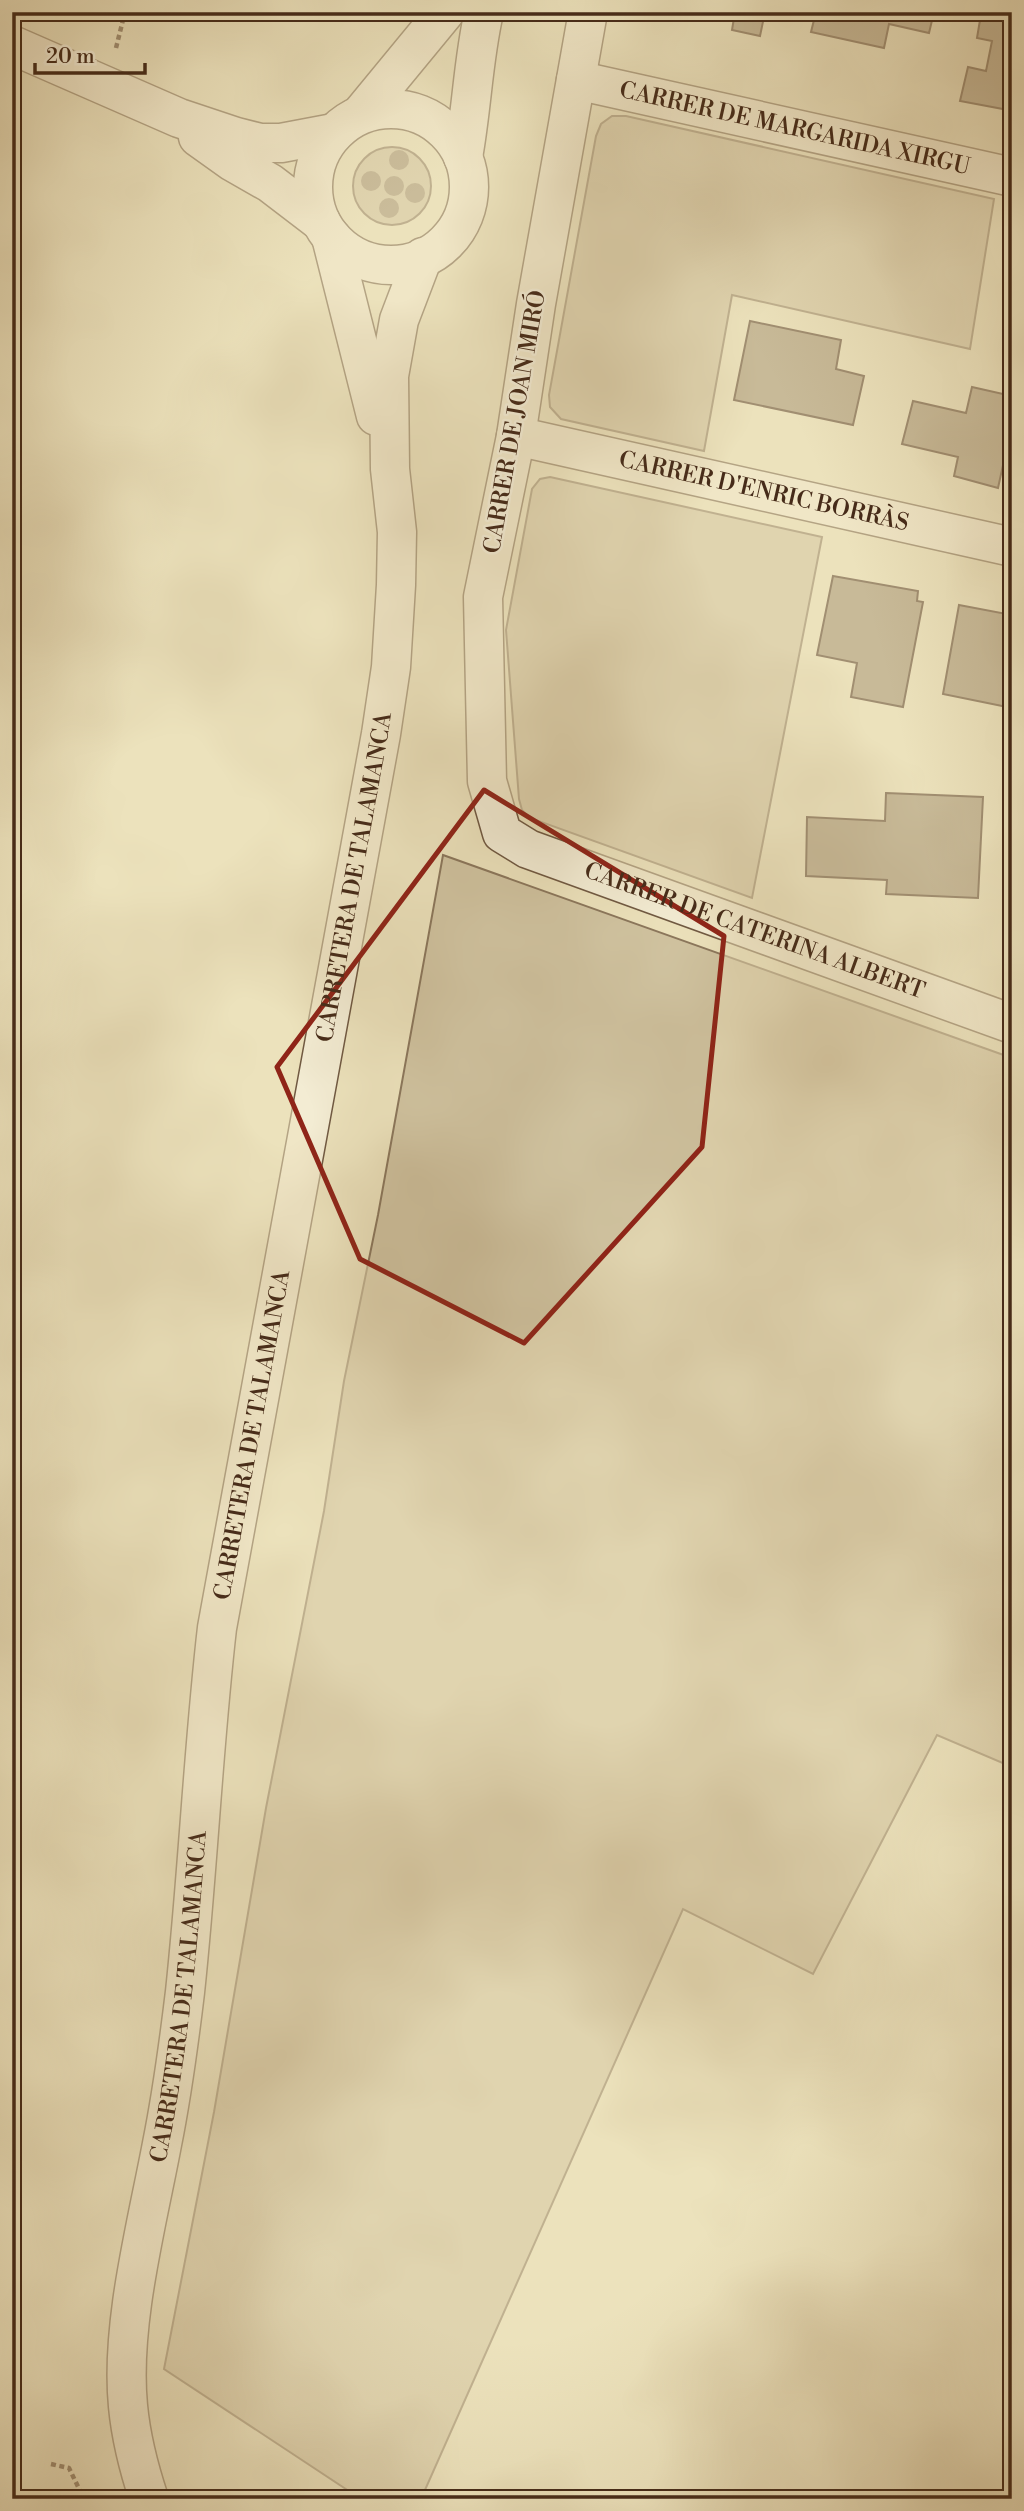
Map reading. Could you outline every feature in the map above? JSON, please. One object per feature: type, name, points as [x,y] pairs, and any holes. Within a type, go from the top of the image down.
[{"type":"street","points":[[326,229],[314,199],[313,175],[320,153],[445,12]]},
{"type":"street","points":[[463,157],[472,110],[476,50],[484,12]]},
{"type":"street","name":"CARRER DE JOAN MIRÓ","points":[[502,833],[487,781],[483,597],[516,436],[536,304],[588,12]]},
{"type":"street","points":[[14,46],[179,118],[260,143],[281,143],[348,124],[381,109],[401,109],[421,115],[439,125],[453,139],[463,157],[469,180],[467,204],[458,226],[443,245],[423,257],[404,263],[374,262],[346,251],[326,229],[270,183],[203,142],[179,118]]},
{"type":"street","name":"CARRER DE MARGARIDA XIRGU","points":[[576,80],[1012,177]]},
{"type":"street","name":"CARRETERA DE TALAMANCA","points":[[326,229],[390,469]]},
{"type":"street","name":"CARRETERA DE TALAMANCA","points":[[149,2499],[137,2464],[127,2406],[127,2353],[137,2273],[164,2133],[185,1992],[207,1712],[218,1628],[357,873],[391,667],[397,532],[390,469],[389,376],[399,320],[423,257]]},
{"type":"street","name":"CARRER D'ENRIC BORRÀS","points":[[516,436],[1012,547]]},
{"type":"street","name":"CARRER DE CATERINA ALBERT","points":[[502,833],[528,849],[1012,1024]]},
{"type":"street","name":"CARRETERA DE TALAMANCA","points":[[127,2406],[177,2499]]},
{"type":"path","points":[[114,53],[125,12]]},
{"type":"path","points":[[51,2464],[69,2468],[84,2499]]},
{"type":"highlighted area","points":[[484,790],[724,936],[702,1147],[524,1343],[360,1259],[277,1067]]},
{"type":"shaded area","points":[[612,116],[626,116],[994,199],[970,349],[732,295],[704,451],[561,419],[550,407],[549,395],[596,136],[601,124]]},
{"type":"shaded area","points":[[392,147],[407,150],[419,159],[428,171],[431,186],[428,201],[419,213],[407,222],[392,225],[377,222],[365,213],[356,201],[353,186],[356,171],[365,159],[377,150]]},
{"type":"shaded area","points":[[550,477],[822,537],[752,898],[530,818],[522,810],[506,630],[532,489],[540,479]]},
{"type":"shaded area","points":[[443,855],[1012,1058],[1012,1767],[937,1735],[813,1974],[683,1909],[421,2499],[361,2499],[164,2369],[214,2112],[266,1808],[324,1511],[344,1381],[378,1215]]},
{"type":"building","points":[[735,12],[765,12],[760,36],[732,30]]},
{"type":"building","points":[[816,12],[934,12],[929,33],[889,24],[884,48],[811,32]]},
{"type":"building","points":[[990,12],[1012,12],[1012,66],[1003,109],[960,101],[968,67],[986,71],[992,41],[977,38],[981,14],[989,15]]},
{"type":"building","points":[[1012,248],[1012,281],[1005,280]]},
{"type":"building","points":[[750,321],[841,340],[836,369],[864,376],[853,425],[734,400]]},
{"type":"building","points":[[972,387],[1012,396],[1012,424],[998,488],[954,476],[958,457],[902,444],[913,401],[966,413]]},
{"type":"building","points":[[833,576],[918,591],[917,601],[923,602],[903,707],[851,697],[857,663],[817,655]]},
{"type":"building","points":[[959,605],[1012,615],[1012,708],[943,694]]},
{"type":"building","points":[[886,793],[983,797],[978,898],[886,894],[887,880],[806,876],[807,817],[885,821]]}]
